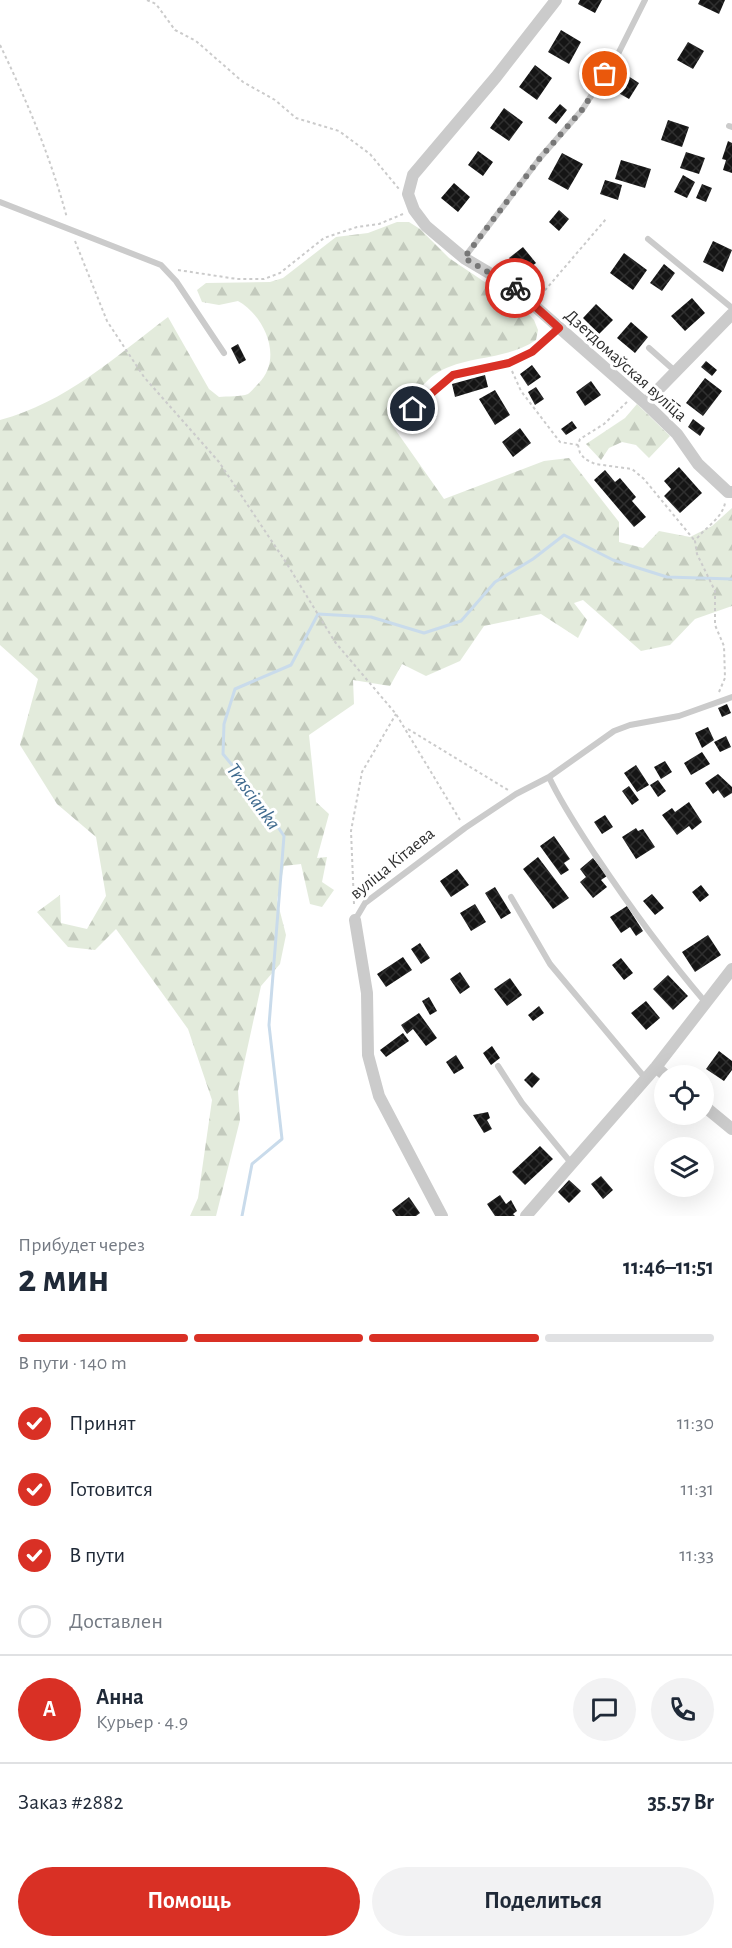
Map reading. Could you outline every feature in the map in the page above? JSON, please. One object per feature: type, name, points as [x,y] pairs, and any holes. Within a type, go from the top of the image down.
[{"type":"street","points":[[408,194],[413,175],[496,77],[556,0]]},
{"type":"street","name":"Дзетдомаўская вуліца","points":[[408,194],[414,210],[433,233],[464,258],[513,286],[635,393],[677,434],[698,464],[730,492]]},
{"type":"street","points":[[645,403],[732,314]]},
{"type":"street","name":"вуліца Кітаева","points":[[355,920],[368,993],[368,1055],[373,1076],[391,1124],[442,1216]]},
{"type":"street","points":[[658,1065],[732,969]]},
{"type":"street","points":[[526,1216],[654,1069]]},
{"type":"street","points":[[714,1113],[731,1126]]},
{"type":"lane","points":[[464,258],[540,158],[582,110],[617,56],[645,0]]},
{"type":"lane","points":[[0,202],[161,265],[176,281],[224,353]]},
{"type":"lane","points":[[648,238],[732,308]]},
{"type":"lane","points":[[413,409],[453,375],[509,363],[532,352],[559,328]]},
{"type":"lane","points":[[649,348],[675,371]]},
{"type":"lane","name":"вуліца Кітаева","points":[[355,920],[365,903],[465,828],[516,794],[549,777],[614,731],[630,724],[679,716],[732,696]]},
{"type":"lane","points":[[549,777],[560,801],[662,951],[706,1004]]},
{"type":"lane","points":[[511,897],[550,964],[646,1078]]},
{"type":"lane","points":[[498,1066],[522,1102],[572,1165]]},
{"type":"path","points":[[147,0],[156,4],[175,30],[196,40],[243,82],[275,100],[296,118],[339,131],[362,148],[370,154],[395,187],[408,194]]},
{"type":"path","points":[[0,45],[25,98],[58,183],[69,228],[107,321],[144,377],[219,462],[287,564],[335,642],[396,714],[465,828]]},
{"type":"path","points":[[161,265],[237,279],[264,279],[280,273],[324,238],[348,229],[379,224],[414,210]]},
{"type":"path","points":[[533,304],[606,219]]},
{"type":"path","points":[[509,363],[521,391],[560,442],[578,445]]},
{"type":"path","points":[[635,393],[620,411],[580,439],[578,445],[585,459],[595,464],[632,469],[644,479],[695,542],[697,554],[715,591],[715,625],[724,646],[725,678],[714,702]]},
{"type":"path","points":[[695,542],[702,531],[724,512],[730,492]]},
{"type":"path","points":[[355,920],[351,831],[362,772],[396,714]]},
{"type":"path","points":[[405,728],[516,794]]},
{"type":"green space","points":[[397,222],[409,222],[420,229],[449,258],[522,307],[534,320],[538,330],[536,340],[524,347],[458,364],[434,375],[392,425],[444,499],[544,461],[569,458],[619,522],[619,542],[643,548],[659,531],[690,537],[712,526],[732,508],[732,606],[695,619],[670,645],[641,651],[583,600],[574,603],[587,620],[578,638],[541,614],[484,626],[460,661],[426,676],[402,664],[390,686],[353,680],[354,704],[309,735],[316,802],[329,814],[317,858],[327,857],[322,882],[334,890],[322,907],[310,904],[301,864],[284,866],[277,900],[286,935],[280,964],[261,986],[238,1091],[240,1120],[216,1216],[190,1216],[198,1198],[212,1100],[188,1029],[116,929],[95,950],[68,947],[37,912],[60,895],[61,923],[87,929],[106,896],[96,837],[57,804],[20,745],[38,679],[0,645],[0,420],[24,412],[68,390],[109,363],[168,317],[209,389],[219,397],[248,394],[266,374],[270,363],[268,339],[263,327],[248,308],[238,301],[219,305],[202,302],[197,290],[206,283],[270,282],[283,278],[336,237],[368,233]]},
{"type":"green space","points":[[637,404],[670,436],[649,458],[636,445],[622,442],[609,448],[601,460],[586,444],[625,418]]},
{"type":"building","points":[[580,0],[602,0],[595,13],[578,4]]},
{"type":"building","points":[[700,0],[725,0],[719,14],[698,4]]},
{"type":"building","points":[[561,30],[581,42],[569,64],[548,52]]},
{"type":"building","points":[[688,42],[704,51],[693,69],[677,60]]},
{"type":"building","points":[[535,65],[552,78],[537,100],[519,87]]},
{"type":"building","points":[[625,74],[639,83],[629,99],[615,91]]},
{"type":"building","points":[[560,104],[567,110],[556,124],[548,118]]},
{"type":"building","points":[[504,108],[523,122],[509,141],[490,128]]},
{"type":"building","points":[[668,120],[689,127],[682,147],[661,140]]},
{"type":"building","points":[[728,141],[732,143],[732,173],[723,170],[726,160],[722,159]]},
{"type":"building","points":[[478,151],[493,162],[483,176],[468,165]]},
{"type":"building","points":[[686,152],[705,158],[699,174],[680,168]]},
{"type":"building","points":[[562,153],[583,164],[568,190],[548,179]]},
{"type":"building","points":[[621,160],[651,169],[645,188],[615,179]]},
{"type":"building","points":[[683,175],[695,182],[687,198],[674,192]]},
{"type":"building","points":[[605,180],[622,185],[618,200],[600,194]]},
{"type":"building","points":[[454,183],[470,197],[458,212],[441,198]]},
{"type":"building","points":[[702,184],[712,188],[706,202],[696,198]]},
{"type":"building","points":[[559,210],[569,219],[559,231],[549,222]]},
{"type":"building","points":[[713,241],[732,250],[723,272],[703,262]]},
{"type":"building","points":[[523,247],[536,263],[522,274],[509,258]]},
{"type":"building","points":[[624,253],[647,270],[633,290],[610,273]]},
{"type":"building","points":[[664,264],[675,273],[662,291],[650,283]]},
{"type":"building","points":[[692,298],[705,313],[685,331],[671,316]]},
{"type":"building","points":[[596,304],[613,320],[599,334],[583,318]]},
{"type":"building","points":[[631,322],[648,337],[635,353],[617,338]]},
{"type":"building","points":[[238,344],[246,360],[239,364],[231,348]]},
{"type":"building","points":[[706,361],[717,370],[712,376],[701,367]]},
{"type":"building","points":[[532,365],[541,377],[528,386],[520,374]]},
{"type":"building","points":[[485,375],[488,387],[455,397],[452,384]]},
{"type":"building","points":[[705,378],[722,391],[703,416],[686,403]]},
{"type":"building","points":[[591,381],[601,395],[585,406],[576,392]]},
{"type":"building","points":[[536,387],[544,399],[535,405],[528,392]]},
{"type":"building","points":[[495,390],[510,415],[495,425],[479,399]]},
{"type":"building","points":[[671,398],[681,406],[674,413],[665,406]]},
{"type":"building","points":[[430,407],[437,416],[426,425],[419,416]]},
{"type":"building","points":[[693,419],[705,428],[700,436],[688,427]]},
{"type":"building","points":[[572,421],[577,428],[566,435],[561,429]]},
{"type":"building","points":[[520,428],[531,443],[513,457],[502,442]]},
{"type":"building","points":[[679,467],[702,493],[680,513],[664,496],[671,489],[664,481]]},
{"type":"building","points":[[605,470],[615,482],[620,478],[636,497],[632,501],[646,517],[634,527],[594,480]]},
{"type":"building","points":[[727,704],[731,713],[722,717],[718,708]]},
{"type":"building","points":[[708,727],[714,740],[702,748],[695,733]]},
{"type":"building","points":[[726,736],[731,747],[720,752],[714,742]]},
{"type":"building","points":[[702,752],[710,764],[691,775],[684,763]]},
{"type":"building","points":[[665,761],[672,772],[661,779],[654,767]]},
{"type":"building","points":[[636,765],[649,785],[637,792],[624,773]]},
{"type":"building","points":[[718,774],[732,787],[732,793],[724,798],[718,790],[713,794],[705,783]]},
{"type":"building","points":[[658,780],[666,791],[658,797],[650,785]]},
{"type":"building","points":[[629,786],[639,800],[632,805],[622,791]]},
{"type":"building","points":[[689,802],[702,822],[692,830],[689,826],[677,835],[662,815],[672,808],[675,812]]},
{"type":"building","points":[[605,815],[613,827],[602,834],[594,822]]},
{"type":"building","points":[[636,828],[638,831],[643,829],[655,847],[636,859],[622,837]]},
{"type":"building","points":[[554,836],[570,859],[564,863],[569,870],[561,875],[540,846]]},
{"type":"building","points":[[538,857],[569,898],[553,909],[523,869]]},
{"type":"building","points":[[593,858],[607,876],[601,880],[607,887],[593,898],[580,882],[586,877],[580,869]]},
{"type":"building","points":[[457,869],[469,885],[451,897],[440,881]]},
{"type":"building","points":[[701,885],[709,895],[700,902],[692,892]]},
{"type":"building","points":[[495,887],[511,913],[501,919],[485,893]]},
{"type":"building","points":[[652,894],[664,908],[655,915],[643,901]]},
{"type":"building","points":[[475,904],[486,922],[471,931],[460,913]]},
{"type":"building","points":[[627,906],[643,931],[636,936],[630,927],[621,933],[610,917]]},
{"type":"building","points":[[708,935],[721,955],[695,972],[682,952]]},
{"type":"building","points":[[420,943],[430,958],[421,964],[411,949]]},
{"type":"building","points":[[403,957],[412,970],[386,987],[377,974]]},
{"type":"building","points":[[621,958],[633,973],[624,980],[612,965]]},
{"type":"building","points":[[460,972],[470,987],[460,994],[450,979]]},
{"type":"building","points":[[668,975],[688,996],[673,1010],[653,989]]},
{"type":"building","points":[[510,978],[522,995],[507,1006],[494,989]]},
{"type":"building","points":[[429,997],[437,1011],[430,1015],[422,1001]]},
{"type":"building","points":[[646,1001],[660,1018],[646,1030],[631,1013]]},
{"type":"building","points":[[539,1006],[544,1013],[533,1021],[528,1015]]},
{"type":"building","points":[[419,1013],[437,1038],[426,1046],[413,1029],[407,1034],[401,1025]]},
{"type":"building","points":[[403,1033],[409,1041],[386,1057],[380,1050]]},
{"type":"building","points":[[492,1046],[500,1058],[491,1065],[483,1053]]},
{"type":"building","points":[[719,1051],[732,1061],[732,1070],[724,1081],[714,1074],[714,1065],[709,1065]]},
{"type":"building","points":[[456,1055],[464,1068],[454,1074],[446,1062]]},
{"type":"building","points":[[532,1072],[540,1079],[532,1088],[524,1080]]},
{"type":"building","points":[[488,1112],[490,1118],[487,1120],[492,1129],[484,1133],[473,1115]]},
{"type":"building","points":[[540,1146],[553,1159],[525,1185],[512,1172]]},
{"type":"building","points":[[601,1176],[613,1190],[603,1199],[591,1184]]},
{"type":"building","points":[[569,1180],[581,1191],[569,1203],[558,1192]]},
{"type":"building","points":[[500,1195],[506,1204],[511,1200],[517,1211],[513,1214],[515,1216],[495,1216],[487,1204]]},
{"type":"building","points":[[409,1197],[420,1213],[416,1216],[396,1216],[392,1210]]},
{"type":"waterway","name":"Trascianka","points":[[242,1216],[252,1164],[282,1139],[269,1025],[284,836],[255,793],[223,754],[224,724],[235,689],[291,665],[318,614],[371,617],[424,633],[461,621],[495,582],[533,559],[564,535],[613,560],[667,577],[732,579]]},
{"type":"way so far","points":[[515,288],[464,258],[540,158],[582,110],[605,74]]},
{"type":"route","points":[[413,409],[453,375],[509,363],[532,352],[559,328],[515,288]]}]
